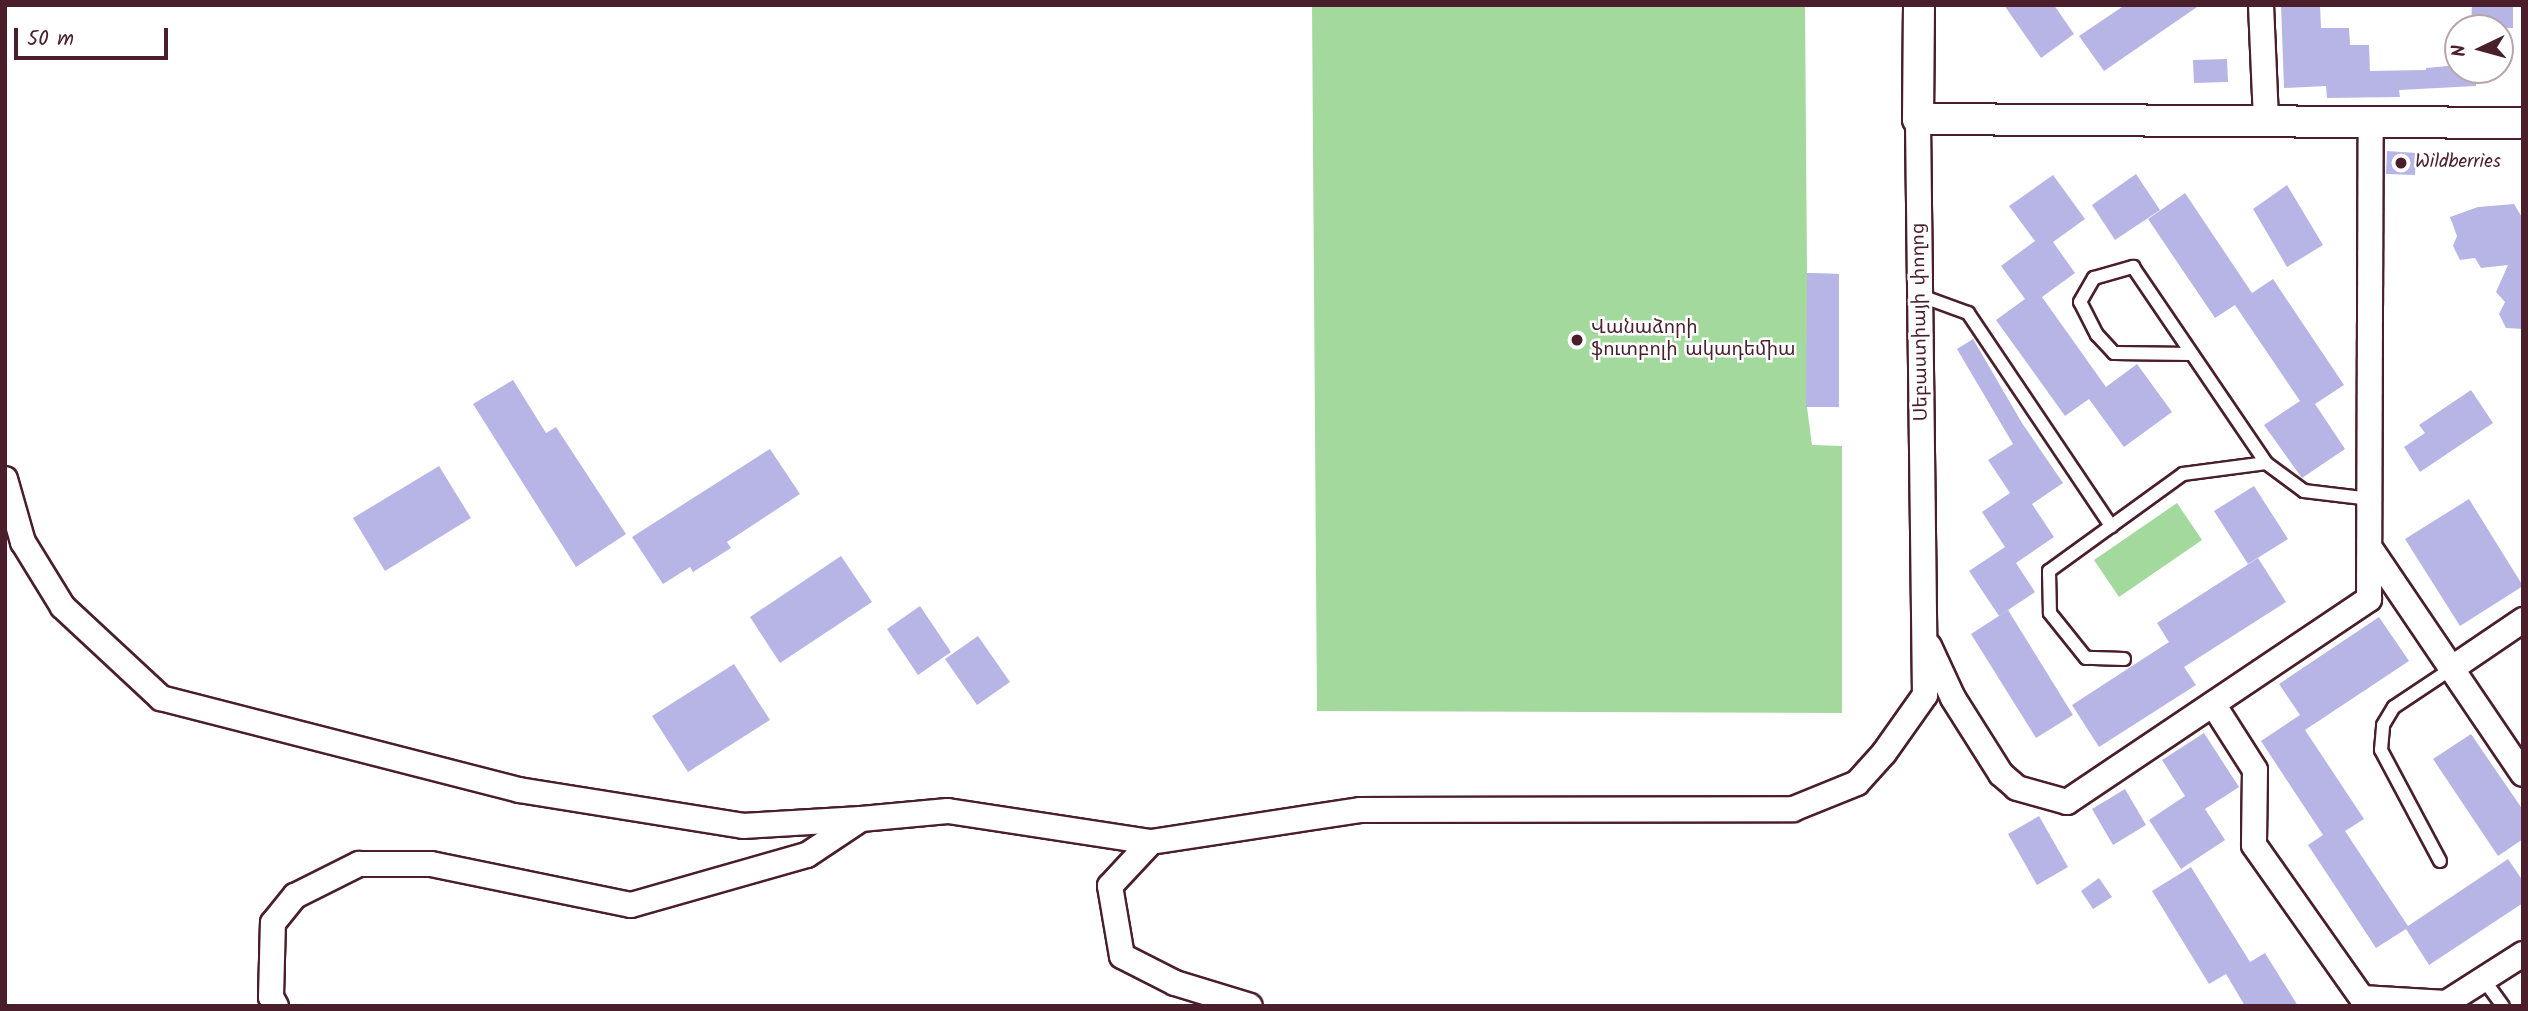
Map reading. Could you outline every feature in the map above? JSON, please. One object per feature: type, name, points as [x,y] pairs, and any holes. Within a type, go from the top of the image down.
[{"type":"street","name":"Սեբաստիայի փողոց","points":[[5,480],[23,542],[63,607],[161,698],[519,790],[743,826],[948,811],[1151,842],[1360,810],[1793,810],[1857,783],[1884,753],[1925,695],[1919,5]]},
{"type":"street","points":[[2261,5],[2266,121]]},
{"type":"street","points":[[1918,119],[2523,123]]},
{"type":"street","points":[[1926,639],[1953,698],[2001,774],[2017,788],[2067,802],[2370,599],[2371,122]]},
{"type":"street","points":[[2372,551],[2523,774]]},
{"type":"street","points":[[2451,668],[2523,620]]},
{"type":"street","points":[[2213,704],[2255,769],[2254,845],[2362,998],[2446,1003],[2523,954]]},
{"type":"street","points":[[276,1006],[271,997],[273,923],[295,896],[359,864],[431,864],[631,905],[807,855],[861,819]]},
{"type":"street","points":[[1151,842],[1110,886],[1122,956],[1175,983],[1250,1006]]},
{"type":"lane","points":[[2191,354],[2114,353],[2097,335],[2080,302],[2094,278],[2133,267],[2266,463],[2304,491],[2372,499]]},
{"type":"lane","points":[[1921,296],[1968,313],[2111,526]]},
{"type":"lane","points":[[2124,659],[2086,658],[2050,613],[2049,572],[2183,474],[2266,463]]},
{"type":"lane","points":[[2440,861],[2381,750],[2383,725],[2394,707],[2451,668]]},
{"type":"lane","points":[[2484,981],[2503,1006]]},
{"type":"green space","name":"Վանաձորի ֆուտբոլի ակադեմիա","points":[[1312,5],[1805,5],[1807,273],[1839,274],[1839,407],[1807,407],[1812,445],[1842,446],[1842,713],[1317,711]]},
{"type":"green space","points":[[2177,503],[2202,540],[2119,597],[2094,560]]},
{"type":"building","points":[[2004,5],[2054,5],[2074,34],[2041,58]]},
{"type":"building","points":[[2125,5],[2200,5],[2104,71],[2079,36]]},
{"type":"building","points":[[2281,5],[2320,5],[2321,28],[2349,28],[2350,45],[2369,45],[2370,71],[2426,70],[2444,66],[2444,84],[2476,84],[2399,90],[2400,97],[2327,98],[2326,86],[2284,88]]},
{"type":"building","points":[[2472,5],[2513,5],[2513,14],[2472,14]]},
{"type":"building","points":[[2227,59],[2228,82],[2194,83],[2193,60]]},
{"type":"building","name":"Wildberries","points":[[2387,151],[2416,153],[2415,175],[2386,174]]},
{"type":"building","points":[[2136,174],[2160,210],[2115,240],[2092,205]]},
{"type":"building","points":[[2053,175],[2085,219],[2053,242],[2075,273],[2042,297],[2106,387],[2137,364],[2172,412],[2124,447],[2089,399],[2065,416],[1996,320],[2025,299],[2001,266],[2035,241],[2009,206]]},
{"type":"building","points":[[2287,185],[2323,245],[2287,267],[2253,209]]},
{"type":"building","points":[[2185,193],[2252,293],[2273,279],[2344,385],[2315,404],[2345,449],[2302,478],[2264,425],[2300,401],[2235,305],[2215,318],[2148,219]]},
{"type":"building","points":[[2514,204],[2523,219],[2523,329],[2506,328],[2499,314],[2505,302],[2496,292],[2508,265],[2481,268],[2475,258],[2460,260],[2453,246],[2457,236],[2450,217],[2478,207]]},
{"type":"building","points":[[1807,273],[1839,274],[1839,407],[1806,407]]},
{"type":"building","points":[[1973,339],[2022,423],[2063,483],[2032,504],[2054,537],[2016,563],[2035,592],[1999,616],[1969,571],[2005,547],[1982,512],[2010,493],[1988,460],[2013,444],[1957,349]]},
{"type":"building","points":[[513,380],[546,433],[556,427],[626,534],[576,567],[473,404]]},
{"type":"building","points":[[2471,390],[2493,423],[2420,472],[2404,447],[2425,433],[2419,425]]},
{"type":"building","points":[[770,449],[800,494],[727,542],[731,548],[693,572],[690,567],[663,584],[632,537]]},
{"type":"building","points":[[439,466],[471,518],[385,571],[353,518]]},
{"type":"building","points":[[2254,486],[2288,539],[2248,564],[2214,511]]},
{"type":"building","points":[[2469,499],[2523,586],[2460,626],[2405,539]]},
{"type":"building","points":[[841,556],[872,602],[780,663],[750,617]]},
{"type":"building","points":[[2258,558],[2286,602],[2184,667],[2196,685],[2099,747],[2072,705],[2169,642],[2157,623]]},
{"type":"building","points":[[920,606],[951,652],[918,675],[887,629]]},
{"type":"building","points":[[2008,610],[2073,715],[2036,738],[1971,634]]},
{"type":"building","points":[[2379,617],[2409,661],[2305,730],[2364,819],[2345,831],[2408,926],[2508,859],[2523,881],[2523,903],[2429,965],[2406,929],[2376,948],[2308,845],[2323,835],[2261,741],[2300,715],[2279,684]]},
{"type":"building","points":[[978,636],[1010,682],[977,705],[945,659]]},
{"type":"building","points":[[734,664],[770,720],[688,772],[652,716]]},
{"type":"building","points":[[2204,733],[2239,787],[2205,809],[2225,840],[2181,869],[2149,820],[2185,796],[2162,760]]},
{"type":"building","points":[[2471,734],[2523,810],[2523,839],[2498,856],[2433,759]]},
{"type":"building","points":[[2125,789],[2146,825],[2113,845],[2092,809]]},
{"type":"building","points":[[2039,816],[2068,867],[2037,885],[2008,834]]},
{"type":"building","points":[[2191,867],[2250,962],[2265,953],[2298,1006],[2245,1006],[2226,974],[2209,984],[2152,891]]},
{"type":"building","points":[[2099,878],[2112,897],[2093,909],[2081,891]]},
{"type":"place","name":"Wildberries","points":[[2401,163]]},
{"type":"place","name":"Վանաձորի ֆուտբոլի ակադեմիա","points":[[1577,340]]}]
